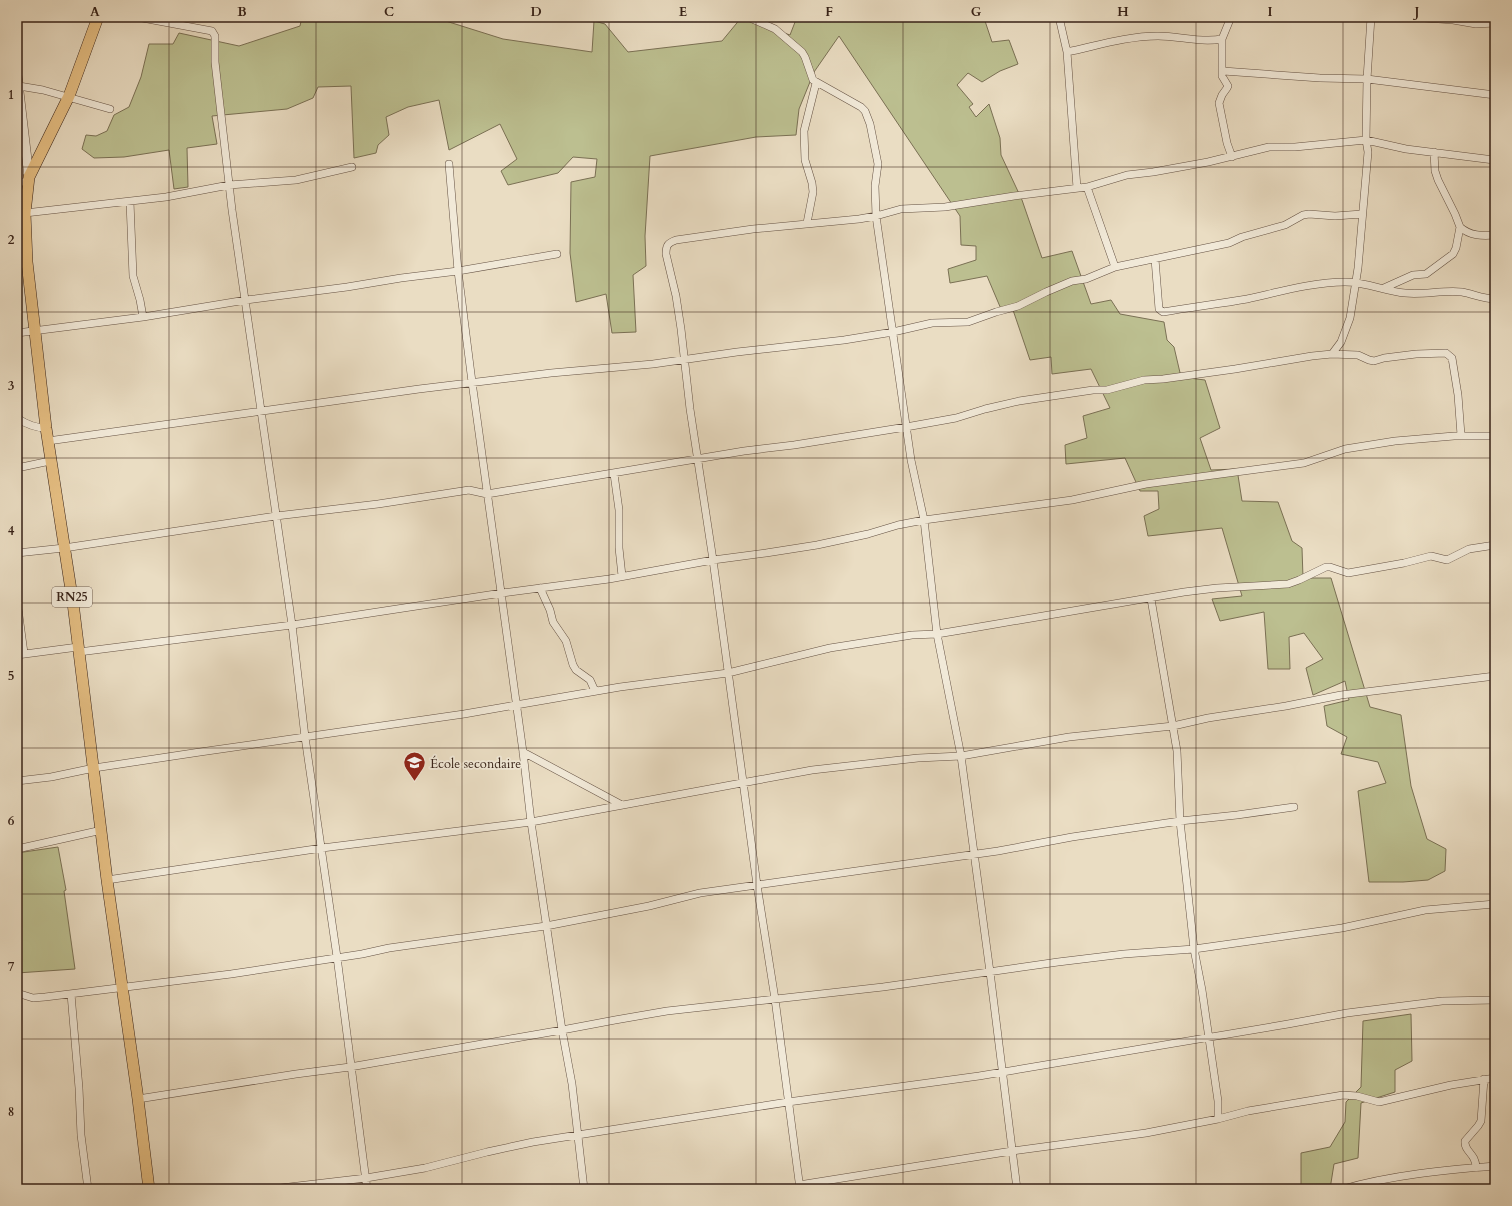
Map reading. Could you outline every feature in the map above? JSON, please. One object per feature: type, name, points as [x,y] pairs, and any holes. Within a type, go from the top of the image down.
[{"type":"main road","name":"RN25","points":[[98,17],[69,96],[25,180],[25,213],[28,262],[50,461],[78,650],[102,830],[107,880],[123,988],[149,1189]]},
{"type":"street","points":[[137,17],[212,30],[214,32],[215,62],[229,185],[292,625],[305,737],[337,957],[350,1067],[367,1189]]},
{"type":"street","points":[[748,17],[775,28],[802,52],[816,83],[858,105],[868,116],[878,164],[875,186],[876,216],[911,460],[924,520],[937,634],[961,756],[1017,1189]]},
{"type":"street","points":[[1059,17],[1067,52],[1077,188]]},
{"type":"street","points":[[1231,17],[1222,39],[1222,76],[1228,86],[1219,103],[1227,143],[1232,156]]},
{"type":"street","points":[[1332,354],[1341,342],[1350,318],[1356,283],[1368,152],[1366,140],[1367,79],[1371,17]]},
{"type":"street","points":[[1410,17],[1453,20],[1476,24],[1495,24]]},
{"type":"street","points":[[1067,52],[1134,38],[1157,36],[1181,37],[1205,41],[1222,39]]},
{"type":"street","points":[[1223,71],[1320,78],[1367,79],[1495,95]]},
{"type":"street","points":[[17,75],[25,180]]},
{"type":"street","points":[[807,223],[813,192],[812,183],[805,160],[804,131],[816,83]]},
{"type":"street","points":[[19,86],[69,96],[110,109]]},
{"type":"street","points":[[1495,160],[1406,149],[1366,140],[1295,147],[1269,147],[1154,172],[1126,175],[1087,187],[1014,196],[945,208],[901,209],[876,216],[842,221],[753,229],[676,240],[669,242],[666,247],[666,254],[678,309],[800,1187],[1012,1151],[1110,1138],[1218,1119],[1248,1111],[1343,1095],[1357,1096],[1379,1102],[1451,1085],[1495,1078]]},
{"type":"street","points":[[1384,288],[1413,274],[1426,274],[1453,254],[1456,248],[1460,227],[1456,214],[1438,180],[1435,171],[1434,152]]},
{"type":"street","points":[[449,164],[458,271],[472,382],[517,704],[531,822],[562,1030],[572,1084],[584,1189]]},
{"type":"street","points":[[25,213],[130,202],[229,185],[296,180],[352,168]]},
{"type":"street","points":[[1087,187],[1114,267]]},
{"type":"street","points":[[130,202],[133,276],[143,317]]},
{"type":"street","points":[[48,441],[472,382],[551,373],[646,365],[844,340],[932,324],[968,322],[1018,306],[1072,281],[1086,279],[1114,267],[1229,243],[1242,237],[1285,225],[1303,215],[1335,216],[1362,214]]},
{"type":"street","points":[[1460,227],[1470,233],[1482,236],[1495,235]]},
{"type":"street","points":[[17,333],[143,317],[246,300],[458,271],[557,254]]},
{"type":"street","points":[[1155,259],[1158,309],[1163,312],[1331,283],[1356,283],[1414,294],[1464,292],[1481,297],[1495,298]]},
{"type":"street","points":[[1341,342],[1349,355]]},
{"type":"street","points":[[17,553],[64,548],[276,516],[378,504],[469,490],[487,494],[698,459],[906,427],[962,416],[1019,401],[1093,390],[1107,390],[1144,380],[1235,369],[1332,354],[1358,355],[1374,361],[1384,358],[1416,354],[1446,353],[1452,358],[1457,388],[1461,436]]},
{"type":"street","points":[[17,418],[31,426],[46,428]]},
{"type":"street","points":[[17,601],[20,654],[78,650],[292,625],[622,576],[712,560],[766,553],[843,540],[898,525],[924,520],[1072,500],[1166,481],[1304,463],[1345,449],[1395,441],[1461,436],[1495,436]]},
{"type":"street","points":[[17,468],[50,461]]},
{"type":"street","points":[[614,474],[615,491],[619,510],[619,548],[622,576]]},
{"type":"street","points":[[17,781],[51,778],[94,768],[464,714],[595,691],[728,673],[830,648],[912,635],[937,634],[1089,608],[1152,599],[1184,592],[1217,588],[1288,584],[1326,567],[1348,573],[1404,563],[1432,556],[1447,560],[1464,551],[1495,545]]},
{"type":"street","points":[[540,588],[550,610],[553,622],[566,641],[576,670],[590,680],[595,691]]},
{"type":"street","points":[[1152,599],[1177,751],[1180,821],[1194,949],[1202,990],[1218,1101],[1218,1119]]},
{"type":"street","points":[[107,880],[322,848],[531,822],[812,770],[918,758],[961,756],[1069,736],[1173,726],[1262,708],[1286,706],[1341,695],[1495,676]]},
{"type":"street","points":[[523,752],[622,805]]},
{"type":"street","points":[[17,993],[33,998],[231,974],[546,926],[649,906],[700,894],[757,885],[1016,848],[1072,837],[1180,821],[1294,807]]},
{"type":"street","points":[[17,849],[102,830]]},
{"type":"street","points":[[138,1100],[310,1072],[350,1067],[562,1030],[588,1024],[660,1013],[883,987],[1124,954],[1194,949],[1342,928],[1425,910],[1495,904]]},
{"type":"street","points":[[71,994],[79,1088],[80,1134],[88,1189]]},
{"type":"street","points":[[272,1189],[366,1178],[425,1168],[533,1142],[788,1102],[1002,1072],[1371,1010],[1442,1001],[1495,1000]]},
{"type":"street","points":[[1476,1168],[1476,1161],[1473,1155],[1466,1148],[1465,1141],[1481,1121],[1484,1079]]},
{"type":"street","points":[[1343,1189],[1388,1179],[1447,1170],[1495,1166]]},
{"type":"green space","points":[[302,17],[433,17],[503,39],[592,52],[594,21],[605,24],[628,52],[722,41],[741,18],[790,35],[797,17],[1006,17],[985,21],[992,42],[1009,40],[1018,64],[1000,71],[982,82],[968,73],[957,85],[973,104],[969,107],[976,117],[989,104],[1000,138],[1001,155],[1022,200],[1042,258],[1072,251],[1091,304],[1111,300],[1120,314],[1164,322],[1167,340],[1174,347],[1181,377],[1205,380],[1220,428],[1200,438],[1211,470],[1237,469],[1242,501],[1278,502],[1292,541],[1302,548],[1303,578],[1331,578],[1370,707],[1401,715],[1411,786],[1427,839],[1446,849],[1445,871],[1428,880],[1369,882],[1358,791],[1386,783],[1378,762],[1341,754],[1347,737],[1327,726],[1324,706],[1349,700],[1345,681],[1313,695],[1306,668],[1323,659],[1304,633],[1289,637],[1290,669],[1268,669],[1264,612],[1220,621],[1212,599],[1242,596],[1222,528],[1148,536],[1144,516],[1159,509],[1158,491],[1140,491],[1125,458],[1066,464],[1065,445],[1087,438],[1083,416],[1110,408],[1091,369],[1052,374],[1051,357],[1030,360],[1013,310],[1001,309],[987,276],[950,283],[948,269],[976,260],[976,246],[961,245],[960,216],[839,36],[814,72],[799,109],[796,135],[756,137],[650,156],[645,236],[646,266],[633,275],[636,332],[612,333],[606,294],[576,302],[570,253],[571,182],[595,177],[597,159],[573,157],[558,173],[508,185],[501,171],[517,159],[500,124],[449,150],[439,100],[408,107],[386,117],[389,135],[378,145],[376,153],[354,158],[351,86],[318,87],[313,98],[287,109],[212,116],[217,144],[187,148],[188,187],[174,189],[169,150],[124,157],[94,158],[82,149],[86,135],[96,136],[107,131],[114,115],[129,107],[141,77],[149,44],[173,44],[179,33],[239,46],[300,26]]},
{"type":"green space","points":[[58,847],[66,890],[64,891],[75,969],[17,973],[17,853]]},
{"type":"green space","points":[[1411,1014],[1412,1061],[1395,1070],[1395,1092],[1361,1103],[1358,1158],[1334,1164],[1330,1189],[1301,1189],[1301,1153],[1330,1147],[1345,1122],[1346,1102],[1361,1087],[1363,1021]]},
{"type":"place","name":"École secondaire","points":[[415,782]]}]
